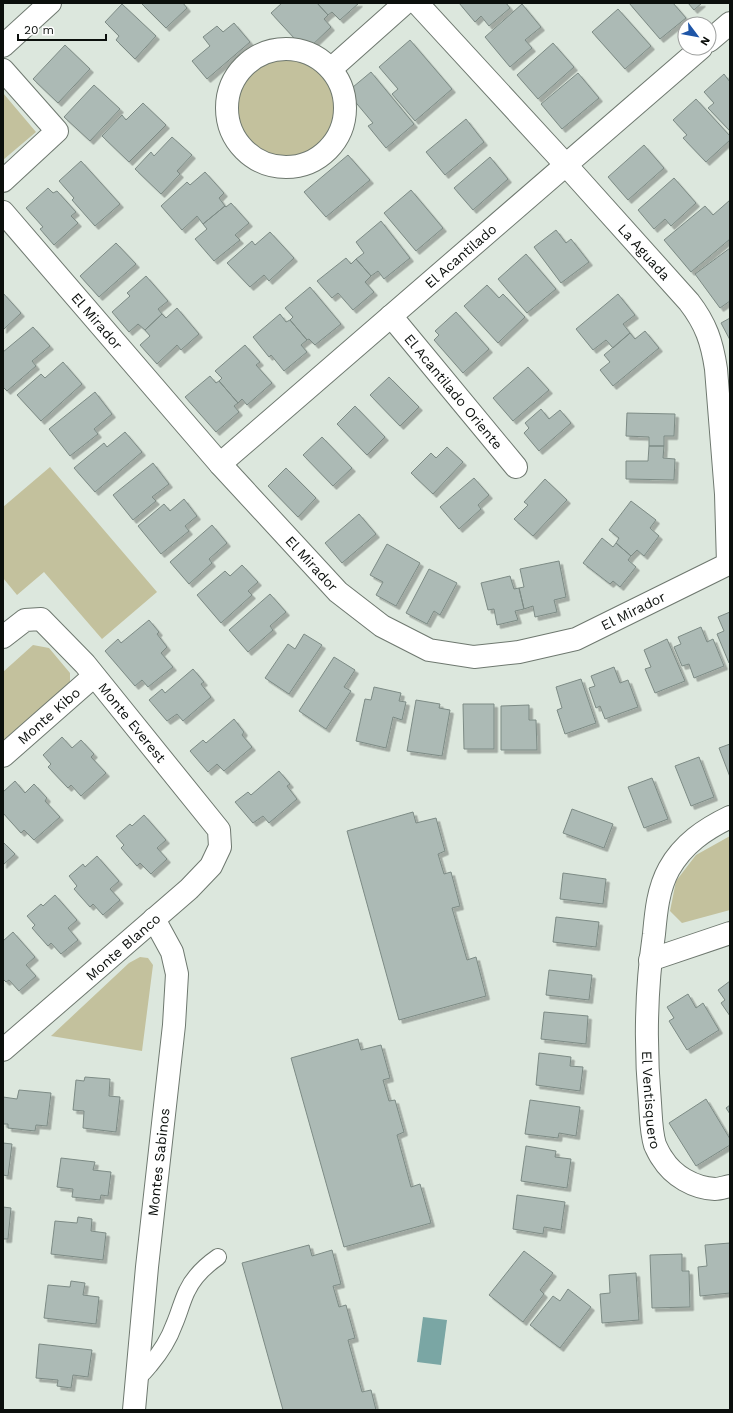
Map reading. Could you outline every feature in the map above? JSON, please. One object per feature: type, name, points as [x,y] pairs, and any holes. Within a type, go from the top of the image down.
[{"type":"street","points":[[3,46],[50,3]]},
{"type":"street","points":[[332,68],[405,3]]},
{"type":"street","name":"La Aguada","points":[[417,3],[566,164],[689,302],[703,322],[710,337],[714,353],[720,409],[729,564]]},
{"type":"street","points":[[717,34],[730,23]]},
{"type":"street","points":[[275,49],[296,49],[316,56],[332,68],[342,86],[346,107],[343,128],[333,146],[317,160],[298,167],[277,167],[257,160],[241,148],[230,130],[227,109],[230,88],[240,70],[256,57],[275,49]]},
{"type":"street","name":"El Acantilado","points":[[220,464],[692,56]]},
{"type":"street","points":[[3,70],[57,132],[3,181]]},
{"type":"street","name":"El Mirador","points":[[3,212],[220,464],[338,592],[382,626],[429,650],[474,657],[519,652],[576,639],[729,564]]},
{"type":"street","name":"El Acantilado Oriente","points":[[391,316],[516,467]]},
{"type":"street","name":"Monte Everest","points":[[3,637],[25,620],[41,619],[67,644],[94,676],[219,830]]},
{"type":"street","name":"Monte Kibo","points":[[3,756],[94,676]]},
{"type":"street","name":"El Ventisquero","points":[[730,817],[709,827],[693,839],[679,854],[669,869],[661,887],[657,905],[650,960],[647,1007],[647,1054],[651,1122],[655,1145],[662,1159],[672,1171],[685,1180],[700,1186],[716,1189],[730,1186]]},
{"type":"street","name":"Monte Blanco","points":[[3,1050],[190,889],[211,866],[220,847],[219,830]]},
{"type":"street","name":"Montes Sabinos","points":[[134,1410],[147,1267],[174,1025],[177,974],[172,952],[154,919]]},
{"type":"street","points":[[650,960],[730,933]]},
{"type":"lane","points":[[137,1377],[145,1371],[164,1346],[174,1327],[187,1291],[196,1277],[206,1266],[218,1257]]},
{"type":"shaded area","points":[[286,60],[305,64],[320,75],[331,90],[335,109],[331,128],[320,143],[305,154],[286,158],[267,154],[252,143],[241,128],[237,109],[241,90],[252,75],[267,64]]},
{"type":"shaded area","points":[[3,93],[36,132],[3,160]]},
{"type":"shaded area","points":[[50,467],[157,592],[102,639],[44,572],[17,595],[3,578],[3,507]]},
{"type":"shaded area","points":[[33,645],[49,648],[70,673],[70,683],[3,742],[3,672]]},
{"type":"shaded area","points":[[730,836],[730,910],[682,923],[670,911],[676,881],[696,855]]},
{"type":"shaded area","points":[[140,957],[148,958],[153,965],[142,1051],[51,1036],[129,963]]},
{"type":"water","points":[[423,1317],[447,1320],[441,1365],[417,1362]]},
{"type":"building","points":[[141,3],[183,3],[187,8],[166,28]]},
{"type":"building","points":[[282,3],[317,3],[328,15],[324,19],[331,27],[306,51],[271,13]]},
{"type":"building","points":[[317,3],[359,3],[340,20],[332,12],[328,15]]},
{"type":"building","points":[[459,3],[506,3],[510,8],[489,26],[481,16],[475,22]]},
{"type":"building","points":[[629,3],[673,3],[684,16],[677,16],[677,25],[660,39]]},
{"type":"building","points":[[688,3],[702,3],[694,10]]},
{"type":"building","points":[[122,4],[156,36],[135,59],[116,40],[119,36],[105,22]]},
{"type":"building","points":[[522,4],[541,27],[525,40],[532,48],[510,67],[485,37]]},
{"type":"building","points":[[618,9],[651,46],[625,69],[592,32]]},
{"type":"building","points":[[234,23],[250,42],[207,79],[192,61],[210,46],[203,37],[217,26],[223,32]]},
{"type":"building","points":[[410,40],[452,89],[415,121],[392,94],[398,89],[379,67]]},
{"type":"building","points":[[553,43],[574,67],[538,99],[517,75]]},
{"type":"building","points":[[65,45],[90,69],[58,103],[33,79]]},
{"type":"building","points":[[371,72],[414,124],[386,148],[368,126],[373,123],[347,92]]},
{"type":"building","points":[[578,73],[599,98],[562,129],[541,104]]},
{"type":"building","points":[[724,74],[730,82],[730,131],[708,108],[714,103],[704,92]]},
{"type":"building","points":[[94,85],[120,109],[90,141],[64,117]]},
{"type":"building","points":[[696,99],[730,136],[730,140],[706,162],[683,138],[687,135],[673,120]]},
{"type":"building","points":[[143,103],[166,125],[129,162],[102,136],[122,115],[126,120]]},
{"type":"building","points":[[466,119],[484,142],[445,175],[426,152]]},
{"type":"building","points":[[172,137],[192,155],[177,171],[180,174],[161,194],[135,169],[151,152],[154,156]]},
{"type":"building","points":[[644,145],[664,168],[628,200],[608,177]]},
{"type":"building","points":[[348,155],[370,180],[326,217],[304,192]]},
{"type":"building","points":[[490,157],[508,179],[473,210],[454,188]]},
{"type":"building","points":[[81,161],[120,204],[95,226],[72,200],[74,198],[59,181]]},
{"type":"building","points":[[205,172],[224,193],[219,198],[225,206],[203,224],[197,216],[182,230],[161,206],[187,182],[190,185]]},
{"type":"building","points":[[674,178],[696,203],[671,226],[665,219],[654,229],[638,210]]},
{"type":"building","points":[[48,188],[53,193],[57,191],[76,212],[71,216],[78,223],[54,245],[40,229],[43,227],[26,208]]},
{"type":"building","points":[[411,190],[443,228],[416,251],[384,213]]},
{"type":"building","points":[[730,200],[730,239],[691,272],[664,240],[705,206],[713,215]]},
{"type":"building","points":[[231,203],[249,223],[235,235],[240,240],[214,261],[195,239],[207,229],[203,224]]},
{"type":"building","points":[[381,221],[410,258],[384,279],[378,271],[371,276],[356,259],[364,253],[356,242]]},
{"type":"building","points":[[556,230],[566,243],[571,239],[589,262],[561,283],[534,247]]},
{"type":"building","points":[[270,232],[294,258],[269,281],[264,275],[250,287],[227,263],[252,241],[255,245]]},
{"type":"building","points":[[116,243],[136,264],[99,297],[80,276]]},
{"type":"building","points":[[730,248],[730,301],[720,308],[695,274]]},
{"type":"building","points":[[526,254],[556,289],[527,313],[498,279]]},
{"type":"building","points":[[346,258],[351,264],[356,259],[371,276],[365,282],[374,292],[353,310],[338,293],[332,298],[317,281]]},
{"type":"building","points":[[146,276],[168,301],[158,309],[162,314],[145,330],[138,324],[129,332],[112,312],[130,296],[127,293]]},
{"type":"building","points":[[487,285],[499,298],[503,294],[525,317],[498,343],[464,306]]},
{"type":"building","points":[[310,287],[341,324],[315,345],[309,339],[307,340],[290,320],[293,317],[285,308]]},
{"type":"building","points":[[3,293],[21,313],[3,330]]},
{"type":"building","points":[[618,294],[635,315],[623,324],[630,333],[613,348],[606,340],[593,350],[576,329]]},
{"type":"building","points":[[177,308],[199,334],[181,350],[177,345],[157,364],[140,345],[150,336],[145,330],[162,314],[166,318]]},
{"type":"building","points":[[456,312],[489,349],[463,373],[434,340],[439,335],[435,331]]},
{"type":"building","points":[[280,314],[286,322],[290,320],[307,340],[301,345],[307,352],[284,371],[271,355],[269,357],[253,337]]},
{"type":"building","points":[[730,318],[730,340],[721,323]]},
{"type":"building","points":[[33,327],[50,346],[32,361],[36,366],[7,391],[3,387],[3,352]]},
{"type":"building","points":[[645,331],[659,348],[613,386],[600,370],[610,362],[604,355],[630,333],[635,339]]},
{"type":"building","points":[[245,345],[260,362],[256,365],[272,383],[247,405],[242,399],[238,403],[219,381],[222,378],[215,371]]},
{"type":"building","points":[[63,362],[82,384],[41,421],[17,395],[41,374],[45,378]]},
{"type":"building","points":[[528,367],[549,390],[513,421],[493,398]]},
{"type":"building","points":[[210,376],[216,383],[219,381],[238,403],[234,406],[239,412],[216,432],[185,397]]},
{"type":"building","points":[[389,377],[419,407],[400,426],[370,395]]},
{"type":"building","points":[[95,392],[112,414],[94,429],[98,434],[70,456],[49,429]]},
{"type":"building","points":[[355,406],[385,437],[367,455],[337,424]]},
{"type":"building","points":[[541,409],[549,419],[560,410],[571,423],[539,451],[524,433],[529,428],[525,423]]},
{"type":"building","points":[[627,413],[675,414],[674,436],[664,436],[664,446],[649,446],[649,437],[626,436]]},
{"type":"building","points":[[125,432],[142,452],[95,492],[74,468],[104,443],[107,447]]},
{"type":"building","points":[[322,437],[352,468],[333,486],[303,455]]},
{"type":"building","points":[[649,446],[664,446],[663,458],[675,459],[674,480],[626,479],[626,461],[648,461]]},
{"type":"building","points":[[447,447],[463,462],[433,494],[411,473],[431,453],[436,458]]},
{"type":"building","points":[[153,463],[169,484],[152,497],[156,501],[133,520],[113,495]]},
{"type":"building","points":[[286,468],[316,498],[298,517],[268,486]]},
{"type":"building","points":[[474,478],[489,495],[478,505],[481,509],[459,529],[440,507]]},
{"type":"building","points":[[545,479],[567,500],[533,536],[514,519],[528,505],[524,502]]},
{"type":"building","points":[[184,499],[197,516],[185,526],[189,531],[161,554],[138,526],[164,504],[170,511]]},
{"type":"building","points":[[631,501],[656,520],[650,528],[659,536],[644,556],[637,550],[631,556],[616,543],[619,538],[609,530]]},
{"type":"building","points":[[359,514],[376,534],[342,563],[325,543]]},
{"type":"building","points":[[212,525],[227,543],[209,559],[212,563],[189,584],[170,562]]},
{"type":"building","points":[[602,538],[613,547],[616,543],[631,556],[628,560],[636,567],[620,587],[613,581],[610,584],[583,563]]},
{"type":"building","points":[[387,544],[420,563],[396,606],[376,595],[383,582],[370,575]]},
{"type":"building","points":[[559,561],[566,597],[554,600],[557,612],[535,617],[533,606],[524,609],[519,588],[524,587],[520,569]]},
{"type":"building","points":[[242,565],[258,582],[248,591],[252,595],[221,623],[197,595],[225,571],[230,576]]},
{"type":"building","points":[[429,569],[457,583],[440,615],[434,611],[427,624],[406,613]]},
{"type":"building","points":[[510,576],[514,589],[519,588],[524,609],[515,611],[518,620],[497,625],[494,609],[488,610],[481,583]]},
{"type":"building","points":[[270,594],[286,612],[270,626],[273,630],[248,652],[229,630]]},
{"type":"building","points":[[730,612],[729,663],[717,634],[724,631],[718,617]]},
{"type":"building","points":[[149,620],[159,632],[157,634],[167,647],[161,653],[173,667],[148,687],[142,680],[135,686],[105,651],[118,639],[121,643]]},
{"type":"building","points":[[701,627],[707,642],[713,639],[724,666],[694,678],[689,664],[682,666],[674,647],[681,644],[678,637]]},
{"type":"building","points":[[304,634],[322,645],[289,694],[265,678],[288,644],[295,649]]},
{"type":"building","points":[[667,639],[685,681],[655,693],[645,669],[651,667],[644,650]]},
{"type":"building","points":[[334,657],[355,670],[344,687],[351,691],[326,729],[299,711]]},
{"type":"building","points":[[614,667],[620,683],[628,680],[638,707],[605,719],[600,706],[596,708],[589,688],[595,686],[591,676]]},
{"type":"building","points":[[193,669],[204,682],[201,684],[211,697],[183,721],[177,714],[167,721],[149,700],[162,689],[165,693]]},
{"type":"building","points":[[581,679],[596,723],[565,734],[557,710],[562,708],[556,687]]},
{"type":"building","points":[[374,687],[401,693],[399,701],[406,702],[402,720],[393,717],[386,748],[356,741],[365,699],[371,700]]},
{"type":"building","points":[[416,700],[440,704],[439,708],[450,710],[442,756],[407,751]]},
{"type":"building","points":[[463,704],[494,704],[494,749],[464,749]]},
{"type":"building","points":[[529,705],[529,720],[536,720],[537,750],[501,750],[501,706]]},
{"type":"building","points":[[234,719],[244,732],[242,735],[252,747],[224,771],[217,764],[208,772],[190,751],[203,740],[206,743]]},
{"type":"building","points":[[62,737],[72,748],[81,740],[94,754],[91,757],[106,773],[81,796],[71,785],[68,788],[48,767],[51,764],[43,755]]},
{"type":"building","points":[[730,744],[730,777],[719,748]]},
{"type":"building","points":[[699,757],[714,797],[691,806],[675,766]]},
{"type":"building","points":[[279,771],[290,784],[287,786],[297,799],[269,823],[263,816],[253,823],[235,802],[248,792],[251,795]]},
{"type":"building","points":[[652,778],[668,819],[644,828],[628,787]]},
{"type":"building","points":[[15,781],[25,793],[34,784],[47,798],[45,801],[60,817],[34,840],[24,830],[21,833],[3,813],[3,792]]},
{"type":"building","points":[[572,809],[613,824],[604,848],[563,833]]},
{"type":"building","points":[[413,812],[416,823],[436,818],[445,851],[438,854],[444,874],[451,872],[460,906],[452,908],[467,960],[476,957],[486,996],[399,1020],[347,831]]},
{"type":"building","points":[[144,815],[166,840],[157,848],[167,859],[151,874],[140,863],[137,866],[121,848],[124,845],[116,836],[130,824],[132,826]]},
{"type":"building","points":[[3,842],[15,854],[3,865]]},
{"type":"building","points":[[97,856],[119,881],[110,889],[120,900],[103,915],[93,904],[90,907],[74,889],[77,886],[69,876],[83,864],[85,867]]},
{"type":"building","points":[[563,873],[606,879],[603,904],[560,899]]},
{"type":"building","points":[[55,895],[77,920],[68,928],[78,940],[61,954],[51,943],[48,946],[32,928],[35,925],[27,916],[41,904],[43,906]]},
{"type":"building","points":[[556,917],[599,922],[596,947],[553,942]]},
{"type":"building","points":[[13,932],[35,957],[26,965],[36,976],[19,991],[9,980],[6,982],[3,979],[3,941]]},
{"type":"building","points":[[549,970],[592,975],[589,1000],[546,995]]},
{"type":"building","points":[[730,981],[730,1016],[721,1003],[725,1000],[718,990]]},
{"type":"building","points":[[688,994],[696,1008],[703,1003],[719,1030],[687,1050],[669,1021],[674,1018],[667,1007]]},
{"type":"building","points":[[544,1012],[588,1016],[586,1044],[541,1039]]},
{"type":"building","points":[[358,1039],[361,1050],[381,1045],[390,1078],[383,1080],[389,1101],[395,1100],[404,1132],[397,1135],[411,1187],[420,1184],[431,1223],[344,1247],[291,1058]]},
{"type":"building","points":[[539,1053],[571,1057],[570,1066],[583,1067],[580,1091],[536,1085]]},
{"type":"building","points":[[85,1077],[110,1079],[109,1096],[120,1097],[116,1132],[83,1128],[84,1111],[73,1110],[76,1080],[84,1081]]},
{"type":"building","points":[[19,1090],[51,1093],[47,1126],[36,1125],[35,1131],[8,1128],[8,1124],[3,1124],[3,1097],[17,1099]]},
{"type":"building","points":[[706,1099],[730,1139],[730,1145],[696,1166],[669,1123]]},
{"type":"building","points":[[530,1100],[580,1107],[576,1136],[559,1133],[558,1138],[525,1134]]},
{"type":"building","points":[[730,1105],[730,1114],[726,1108]]},
{"type":"building","points":[[3,1143],[12,1144],[8,1176],[3,1175]]},
{"type":"building","points":[[526,1146],[556,1151],[555,1157],[571,1159],[567,1188],[521,1181]]},
{"type":"building","points":[[61,1158],[95,1162],[93,1170],[111,1172],[108,1196],[101,1195],[100,1200],[72,1197],[73,1189],[57,1187]]},
{"type":"building","points":[[517,1195],[565,1202],[561,1230],[544,1227],[543,1234],[513,1229]]},
{"type":"building","points":[[3,1207],[11,1208],[8,1239],[3,1239]]},
{"type":"building","points":[[78,1217],[92,1219],[91,1231],[106,1233],[103,1260],[51,1254],[55,1221],[77,1223]]},
{"type":"building","points":[[730,1243],[730,1293],[700,1296],[698,1267],[707,1266],[705,1245]]},
{"type":"building","points":[[309,1245],[312,1256],[332,1250],[341,1284],[333,1286],[339,1307],[346,1305],[355,1338],[348,1340],[362,1392],[371,1390],[376,1410],[283,1410],[242,1263]]},
{"type":"building","points":[[524,1251],[553,1273],[540,1290],[544,1294],[523,1322],[489,1295]]},
{"type":"building","points":[[682,1254],[682,1271],[689,1271],[690,1307],[652,1308],[650,1255]]},
{"type":"building","points":[[636,1273],[639,1320],[602,1323],[600,1294],[610,1293],[609,1275]]},
{"type":"building","points":[[71,1281],[85,1283],[83,1295],[99,1297],[96,1324],[44,1318],[48,1285],[70,1287]]},
{"type":"building","points":[[568,1289],[591,1307],[560,1348],[530,1325],[553,1296],[560,1301]]},
{"type":"building","points":[[39,1344],[92,1350],[88,1377],[73,1375],[71,1388],[57,1386],[58,1380],[36,1378]]}]
